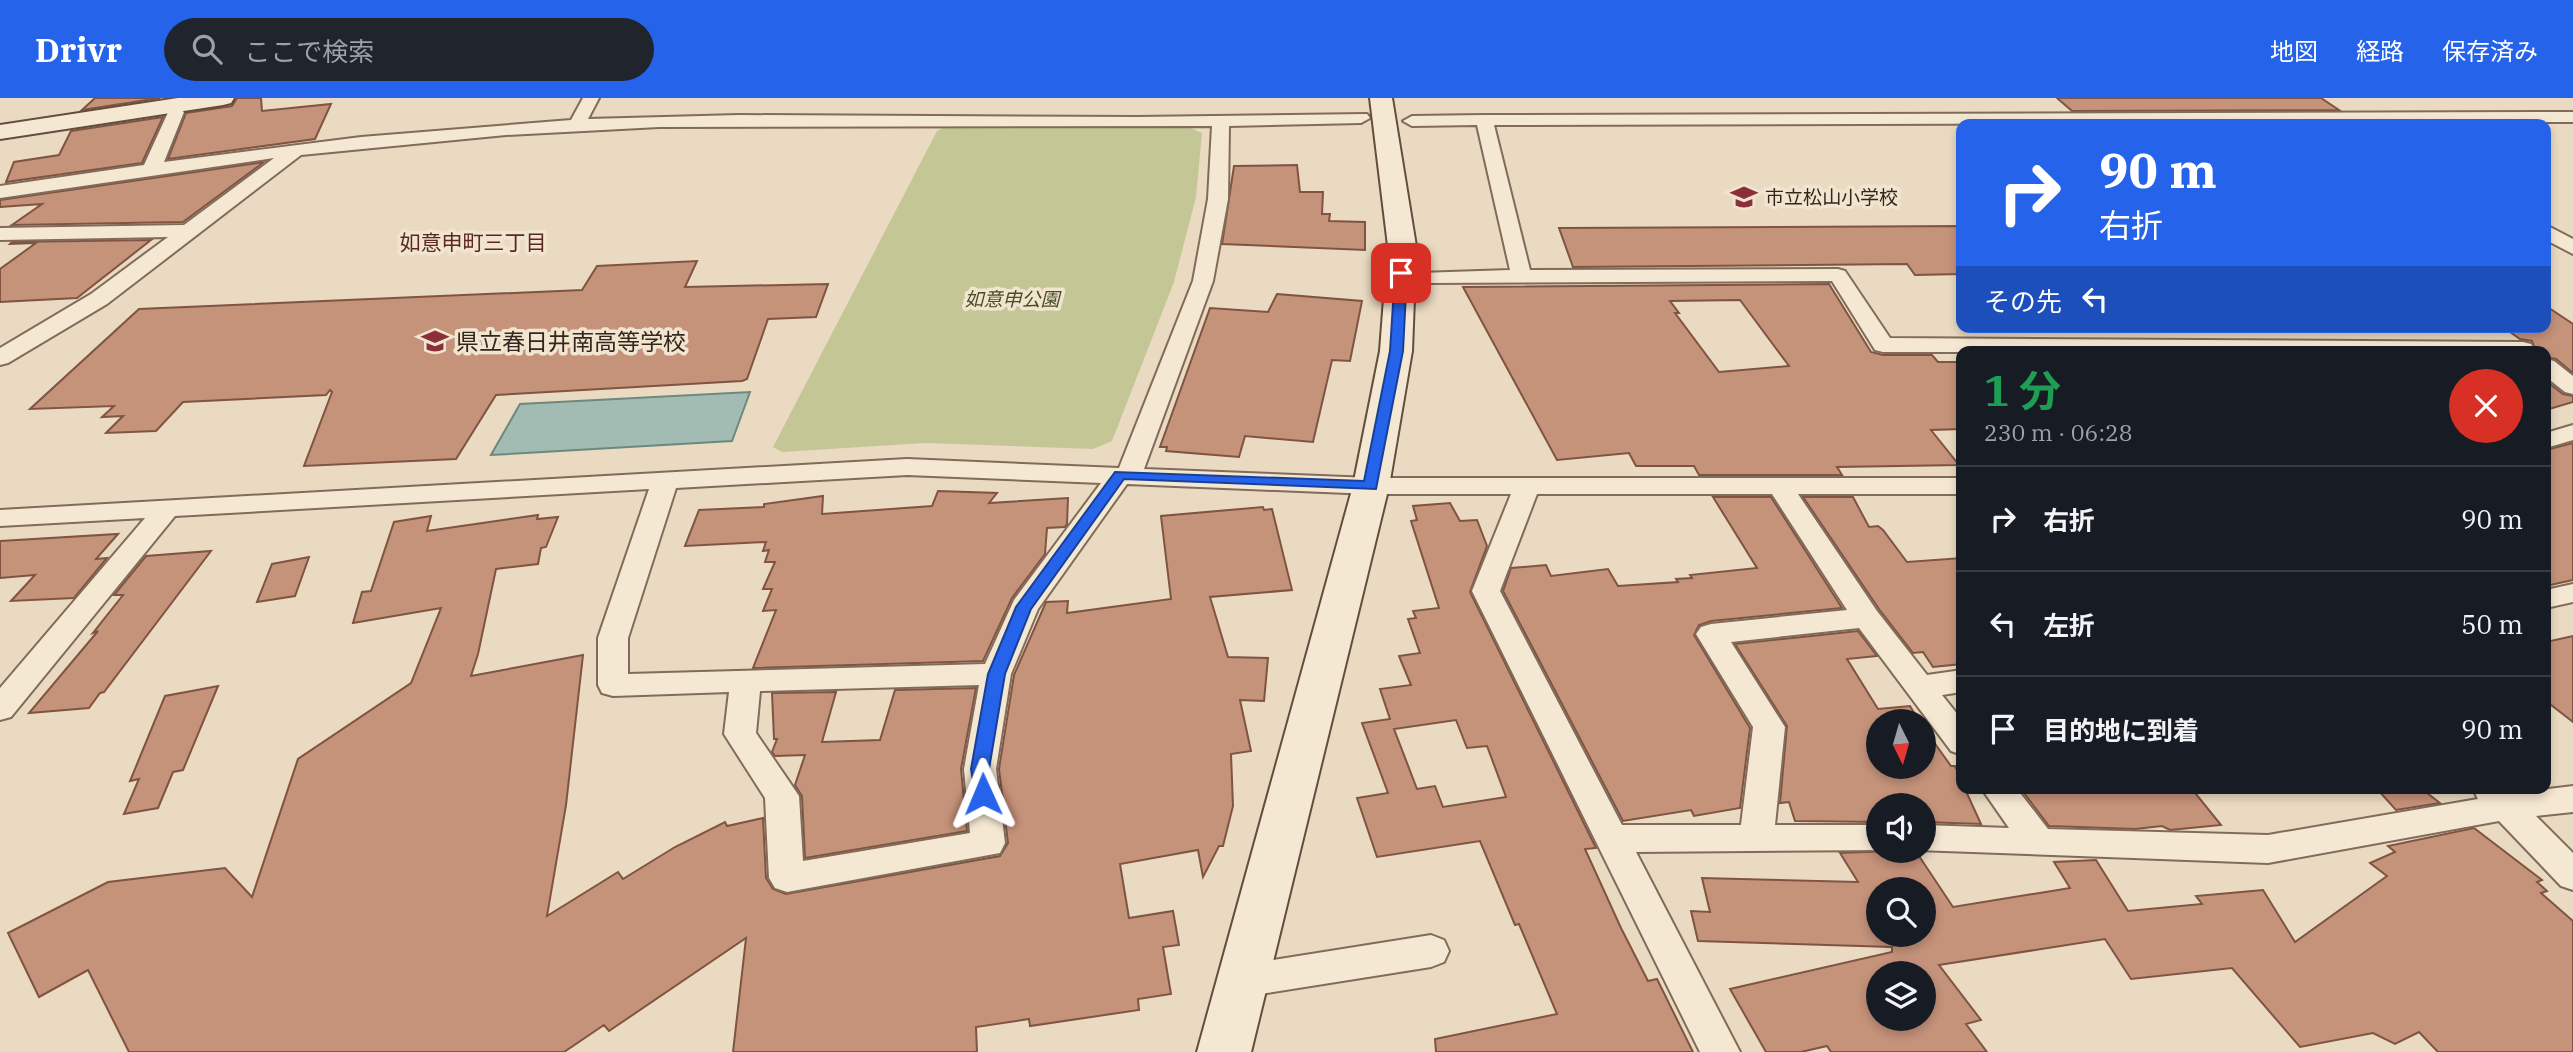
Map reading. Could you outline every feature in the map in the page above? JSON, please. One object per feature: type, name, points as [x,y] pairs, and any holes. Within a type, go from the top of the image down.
[{"type":"street","points":[[0,132],[223,98]]},
{"type":"street","points":[[578,125],[591,98]]},
{"type":"street","points":[[1928,98],[1942,118]]},
{"type":"street","points":[[2337,98],[2369,119]]},
{"type":"street","points":[[152,168],[180,104]]},
{"type":"street","points":[[2,193],[152,168],[298,149],[578,125],[940,112],[1221,121],[1371,108],[1402,246],[1396,351],[1371,486],[1224,1052]]},
{"type":"street","points":[[2453,119],[2573,117]]},
{"type":"street","points":[[1412,121],[1973,119]]},
{"type":"street","points":[[1484,120],[1522,278]]},
{"type":"street","points":[[746,681],[740,734],[782,796],[787,878],[988,843],[980,769],[996,674],[1024,607],[1125,475],[1203,281],[1218,199],[1221,121]]},
{"type":"street","points":[[2551,127],[2563,134]]},
{"type":"street","points":[[0,358],[99,299],[298,149]]},
{"type":"street","points":[[0,234],[189,231]]},
{"type":"street","points":[[2551,234],[2573,248]]},
{"type":"street","points":[[1426,277],[1838,275],[1883,345],[1956,347]]},
{"type":"street","points":[[2285,333],[2302,346]]},
{"type":"street","points":[[2502,333],[2520,346]]},
{"type":"street","points":[[2551,370],[2573,387]]},
{"type":"street","points":[[2551,439],[2573,432]]},
{"type":"street","points":[[0,519],[907,467],[1371,486],[1956,486]]},
{"type":"street","points":[[665,481],[613,638],[612,685],[996,674]]},
{"type":"street","points":[[1527,486],[1486,591],[1720,1052]]},
{"type":"street","points":[[1780,486],[1867,618],[1956,735]]},
{"type":"street","points":[[0,709],[167,509]]},
{"type":"street","points":[[2551,598],[2573,593]]},
{"type":"street","points":[[1756,837],[1769,727],[1711,634],[1867,618]]},
{"type":"street","points":[[1919,687],[1956,682]]},
{"type":"street","points":[[2002,794],[2038,841]]},
{"type":"street","points":[[2498,798],[2573,876]]},
{"type":"street","points":[[1936,839],[2268,849],[2498,798],[2573,799]]},
{"type":"street","points":[[1613,838],[1866,839]]},
{"type":"street","points":[[1242,981],[1431,951]]},
{"type":"green space","name":"如意申公園","points":[[944,127],[1191,128],[1202,133],[1196,197],[1174,282],[1112,441],[1093,449],[925,443],[782,452],[773,447],[937,131]]},
{"type":"water","points":[[750,392],[732,441],[491,455],[520,404]]},
{"type":"building","points":[[95,98],[160,98],[82,110]]},
{"type":"building","points":[[237,98],[261,98],[262,111],[331,104],[315,139],[168,159],[186,113],[232,106]]},
{"type":"building","points":[[2057,98],[2321,98],[2339,110],[2072,111]]},
{"type":"building","points":[[163,117],[142,163],[6,182],[14,162],[59,155],[71,131]]},
{"type":"building","points":[[264,162],[183,222],[12,225],[42,204],[0,207],[0,200]]},
{"type":"building","points":[[1297,165],[1300,192],[1323,192],[1322,214],[1330,214],[1329,221],[1365,222],[1365,250],[1222,244],[1234,166]]},
{"type":"building","points":[[1956,226],[1956,274],[1915,275],[1907,264],[1573,267],[1559,228]]},
{"type":"building","points":[[151,240],[77,298],[0,302],[0,269],[36,243],[10,244],[12,242]]},
{"type":"building","points":[[697,261],[685,287],[828,284],[816,317],[768,319],[747,379],[496,395],[456,459],[304,466],[332,392],[330,390],[326,395],[183,402],[156,431],[106,433],[123,416],[102,417],[114,406],[30,409],[139,309],[582,290],[597,266]]},
{"type":"building","points":[[1829,284],[1871,352],[1883,355],[1932,355],[1938,362],[1956,362],[1956,429],[1931,430],[1956,461],[1956,465],[1837,467],[1842,475],[1699,475],[1694,466],[1636,466],[1629,453],[1557,460],[1463,287]],"holes":[[[1740,300],[1789,366],[1719,372],[1675,313],[1679,313],[1670,301]]]},
{"type":"building","points":[[1277,294],[1362,301],[1350,361],[1332,360],[1313,442],[1245,436],[1239,457],[1166,451],[1167,447],[1160,447],[1210,308],[1268,312]]},
{"type":"building","points":[[2551,309],[2573,324],[2573,373],[2551,358],[2551,346],[2534,346],[2532,341],[2520,339],[2512,333],[2551,333]]},
{"type":"building","points":[[2551,385],[2563,394],[2573,396],[2573,402],[2551,409]]},
{"type":"building","points":[[2573,443],[2573,580],[2551,585],[2551,449]]},
{"type":"building","points":[[938,491],[997,493],[989,503],[1068,498],[1067,524],[1065,527],[1047,528],[1045,554],[1012,598],[983,661],[753,668],[776,610],[763,611],[772,589],[763,589],[775,562],[765,562],[769,550],[763,551],[766,542],[685,546],[699,510],[764,507],[764,504],[823,496],[822,514],[932,506]]},
{"type":"building","points":[[1713,497],[1771,497],[1842,608],[1711,621],[1699,625],[1694,635],[1750,728],[1740,808],[1694,816],[1691,810],[1623,821],[1503,591],[1511,568],[1546,565],[1551,576],[1608,569],[1618,586],[1678,582],[1676,579],[1692,578],[1690,575],[1757,568]]},
{"type":"building","points":[[1803,497],[1853,497],[1869,527],[1878,526],[1883,530],[1907,562],[1956,558],[1956,665],[1933,667],[1923,652],[1913,653],[1879,609]]},
{"type":"building","points":[[1450,503],[1460,521],[1477,520],[1487,546],[1470,592],[1596,848],[1585,849],[1621,928],[1648,981],[1657,979],[1693,1052],[1436,1052],[1435,1039],[1557,1014],[1519,924],[1515,925],[1480,841],[1377,857],[1357,798],[1388,793],[1362,723],[1390,719],[1380,689],[1411,685],[1399,656],[1420,653],[1408,619],[1416,618],[1413,611],[1439,608],[1411,521],[1417,520],[1413,506]],"holes":[[[1456,720],[1467,748],[1487,746],[1506,797],[1443,807],[1435,786],[1417,789],[1394,729]]]},
{"type":"building","points":[[1263,507],[1264,510],[1272,509],[1292,590],[1210,597],[1228,657],[1268,658],[1264,701],[1240,700],[1251,751],[1231,754],[1233,806],[1223,846],[1219,846],[1203,877],[1198,850],[1120,864],[1129,918],[1173,911],[1179,945],[1163,947],[1171,994],[1138,999],[1139,1010],[1030,1026],[1029,1019],[976,1027],[977,1052],[733,1052],[746,938],[609,1031],[604,1025],[564,1052],[129,1052],[88,970],[39,997],[8,933],[108,882],[225,868],[252,897],[298,759],[411,683],[441,608],[353,623],[362,592],[371,591],[394,522],[431,516],[427,531],[538,515],[537,519],[558,517],[546,547],[541,548],[538,564],[496,569],[471,676],[583,655],[566,805],[547,916],[618,872],[623,879],[675,847],[725,822],[727,826],[763,818],[766,878],[773,889],[786,894],[1000,856],[1008,843],[999,769],[1014,675],[1046,602],[1068,601],[1067,613],[1171,599],[1161,516]]},
{"type":"building","points":[[118,534],[96,559],[107,558],[74,598],[11,601],[35,575],[0,578],[0,541]]},
{"type":"building","points":[[211,551],[89,708],[29,713],[98,631],[93,633],[123,595],[114,595],[146,556]]},
{"type":"building","points":[[309,557],[295,596],[257,602],[272,564]]},
{"type":"building","points":[[1858,631],[1877,656],[1847,659],[1878,709],[1866,709],[1866,779],[1936,779],[1936,745],[1951,766],[1956,768],[1956,794],[1967,794],[1981,824],[1936,822],[1936,793],[1866,793],[1866,822],[1795,821],[1789,802],[1780,803],[1787,726],[1735,644]]},
{"type":"building","points":[[2573,636],[2573,722],[2551,705],[2551,641]]},
{"type":"building","points":[[218,686],[183,770],[173,772],[158,808],[124,814],[139,779],[130,781],[165,696]]},
{"type":"building","points":[[976,688],[961,769],[967,831],[805,858],[802,796],[795,785],[805,755],[775,756],[772,752],[777,739],[774,739],[772,693],[836,692],[822,742],[880,740],[895,690]]},
{"type":"building","points":[[1910,706],[1912,709],[1878,709]]},
{"type":"building","points":[[2025,794],[2196,794],[2221,825],[2170,830],[2162,826],[2135,829],[2049,826]]},
{"type":"building","points":[[2382,794],[2428,794],[2440,803],[2396,810]]},
{"type":"building","points":[[2474,828],[2542,880],[2537,882],[2547,891],[2541,893],[2573,921],[2573,1052],[2438,1052],[2419,1032],[2395,1044],[2373,1033],[2300,1047],[2232,968],[2131,979],[2105,939],[1939,965],[1981,1020],[1966,1024],[1987,1052],[1831,1052],[1827,1046],[1801,1052],[1766,1052],[1730,989],[1892,952],[1892,947],[1936,947],[1936,882],[1953,907],[2070,888],[2054,862],[2096,860],[2128,911],[2202,904],[2196,896],[2263,890],[2295,942],[2387,876],[2370,863],[2395,852],[2388,846]]},
{"type":"building","points":[[1866,852],[1866,863],[1924,863],[1933,877],[1866,877],[1866,946],[1698,941],[1691,911],[1710,912],[1702,878],[1858,882],[1840,853]]},
{"type":"place","name":"市立松山小学校","points":[[1744,197]]},
{"type":"place","name":"県立春日井南高等学校","points":[[435,341]]},
{"type":"district","name":"如意申町三丁目","points":[[473,242]]},
{"type":"route","points":[[983,794],[980,769],[996,674],[1024,607],[1120,475],[1371,486],[1396,351],[1401,273]]}]
